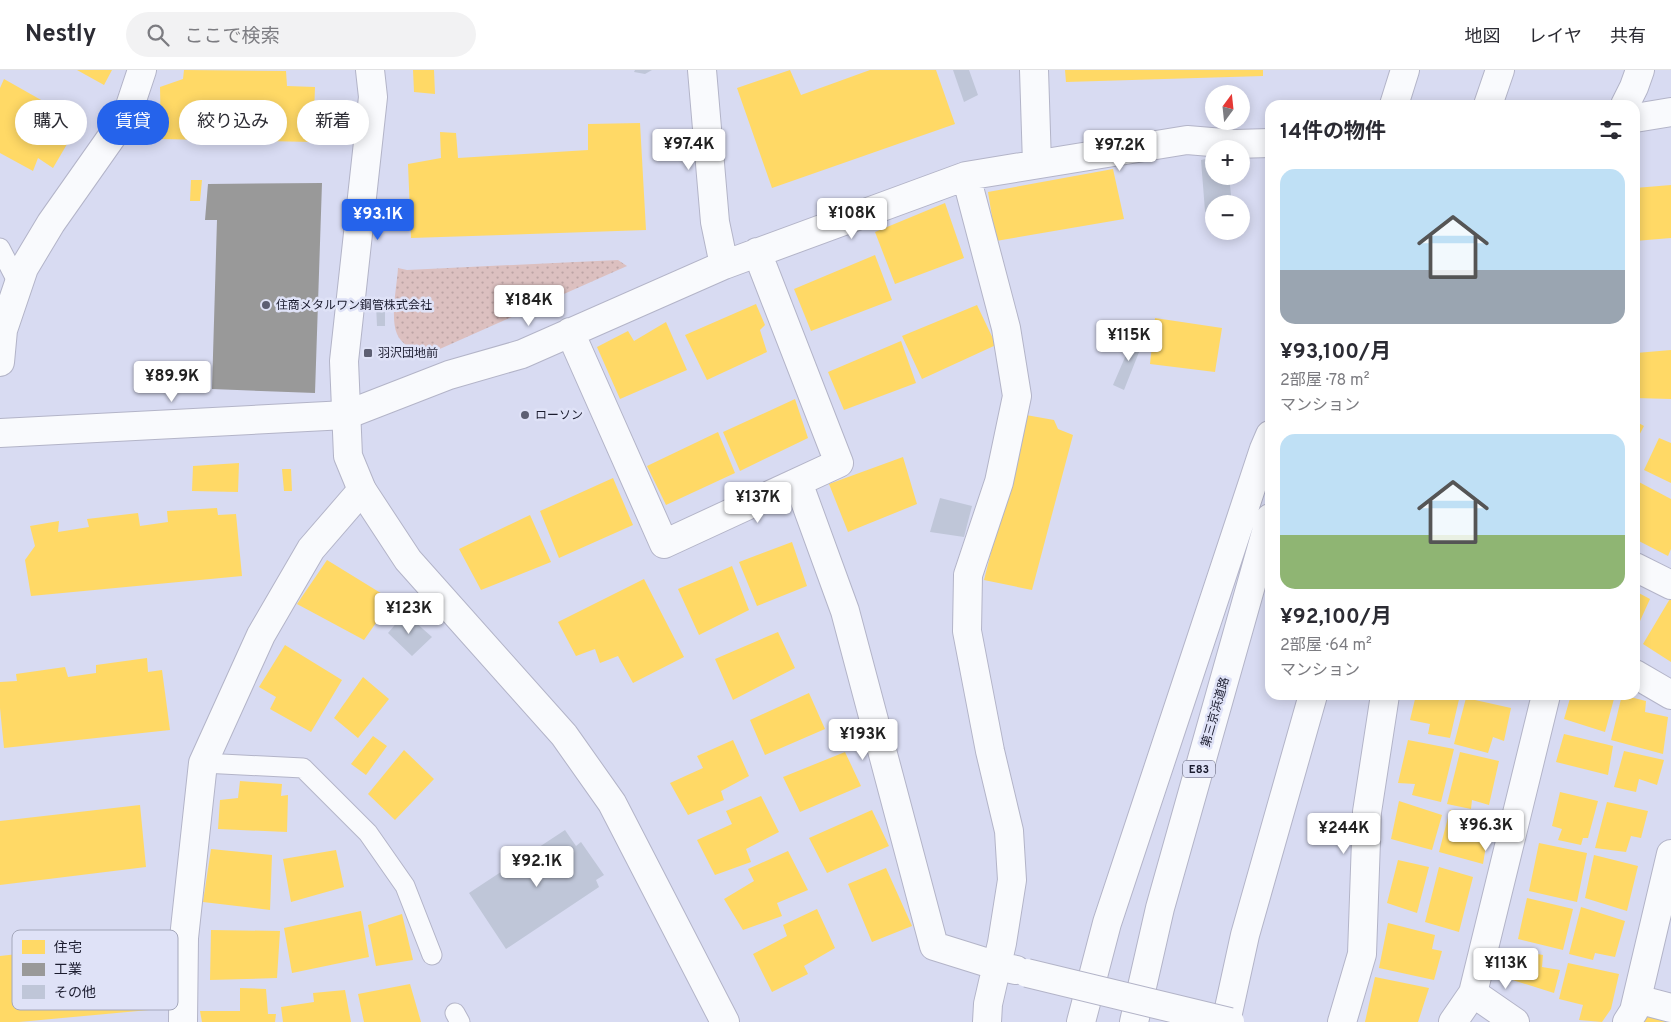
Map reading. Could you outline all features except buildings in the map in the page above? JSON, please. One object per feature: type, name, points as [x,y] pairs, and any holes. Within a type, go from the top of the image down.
[{"type":"main road","points":[[0,362],[3,330],[24,268],[51,223],[127,115],[142,70]]},
{"type":"main road","points":[[370,70],[373,96],[344,361],[348,456],[362,490],[408,560],[564,735],[612,803],[725,1022]]},
{"type":"main road","points":[[702,70],[715,222],[724,265]]},
{"type":"main road","points":[[1034,70],[1037,164]]},
{"type":"main road","points":[[1396,100],[1405,70]]},
{"type":"main road","points":[[1490,100],[1500,70]]},
{"type":"main road","points":[[1628,100],[1640,70]]},
{"type":"main road","points":[[1640,117],[1671,112]]},
{"type":"main road","points":[[0,433],[346,416],[449,375],[522,354],[724,265],[966,176],[1187,140],[1235,144],[1265,142]]},
{"type":"main road","points":[[966,176],[1006,328],[1017,396],[998,482],[968,575],[967,631],[990,751],[1009,831],[1012,880],[998,966],[988,1004],[987,1022]]},
{"type":"main road","points":[[570,332],[664,544],[840,463],[757,252]]},
{"type":"main road","points":[[1081,1022],[1107,923],[1265,447]]},
{"type":"main road","points":[[798,482],[845,611],[934,946],[998,966],[1230,1022]]},
{"type":"main road","points":[[183,1022],[184,938],[203,763],[261,635],[311,549],[362,490]]},
{"type":"main road","name":"第三京浜道路","points":[[1134,1022],[1160,908],[1265,536]]},
{"type":"main road","points":[[1640,570],[1671,585]]},
{"type":"main road","points":[[1640,677],[1671,695]]},
{"type":"main road","points":[[1226,1022],[1245,935],[1312,700]]},
{"type":"main road","points":[[1342,1022],[1362,954],[1367,812],[1384,700]]},
{"type":"main road","points":[[1453,1022],[1473,993],[1545,700]]},
{"type":"main road","points":[[1671,854],[1632,1010],[1671,1008]]},
{"type":"main road","points":[[1473,993],[1515,1022]]},
{"type":"lane","points":[[0,248],[18,283]]},
{"type":"lane","points":[[203,763],[303,768],[368,832],[405,886],[432,955]]},
{"type":"shaded area","points":[[618,260],[627,266],[424,356],[405,344],[397,334],[394,311],[398,268],[407,270]]},
{"type":"place","name":"住商メタルワン鋼管株式会社","points":[[266,305]]},
{"type":"place","name":"羽沢団地前","points":[[368,353]]},
{"type":"place","name":"ローソン","points":[[525,415]]}]
